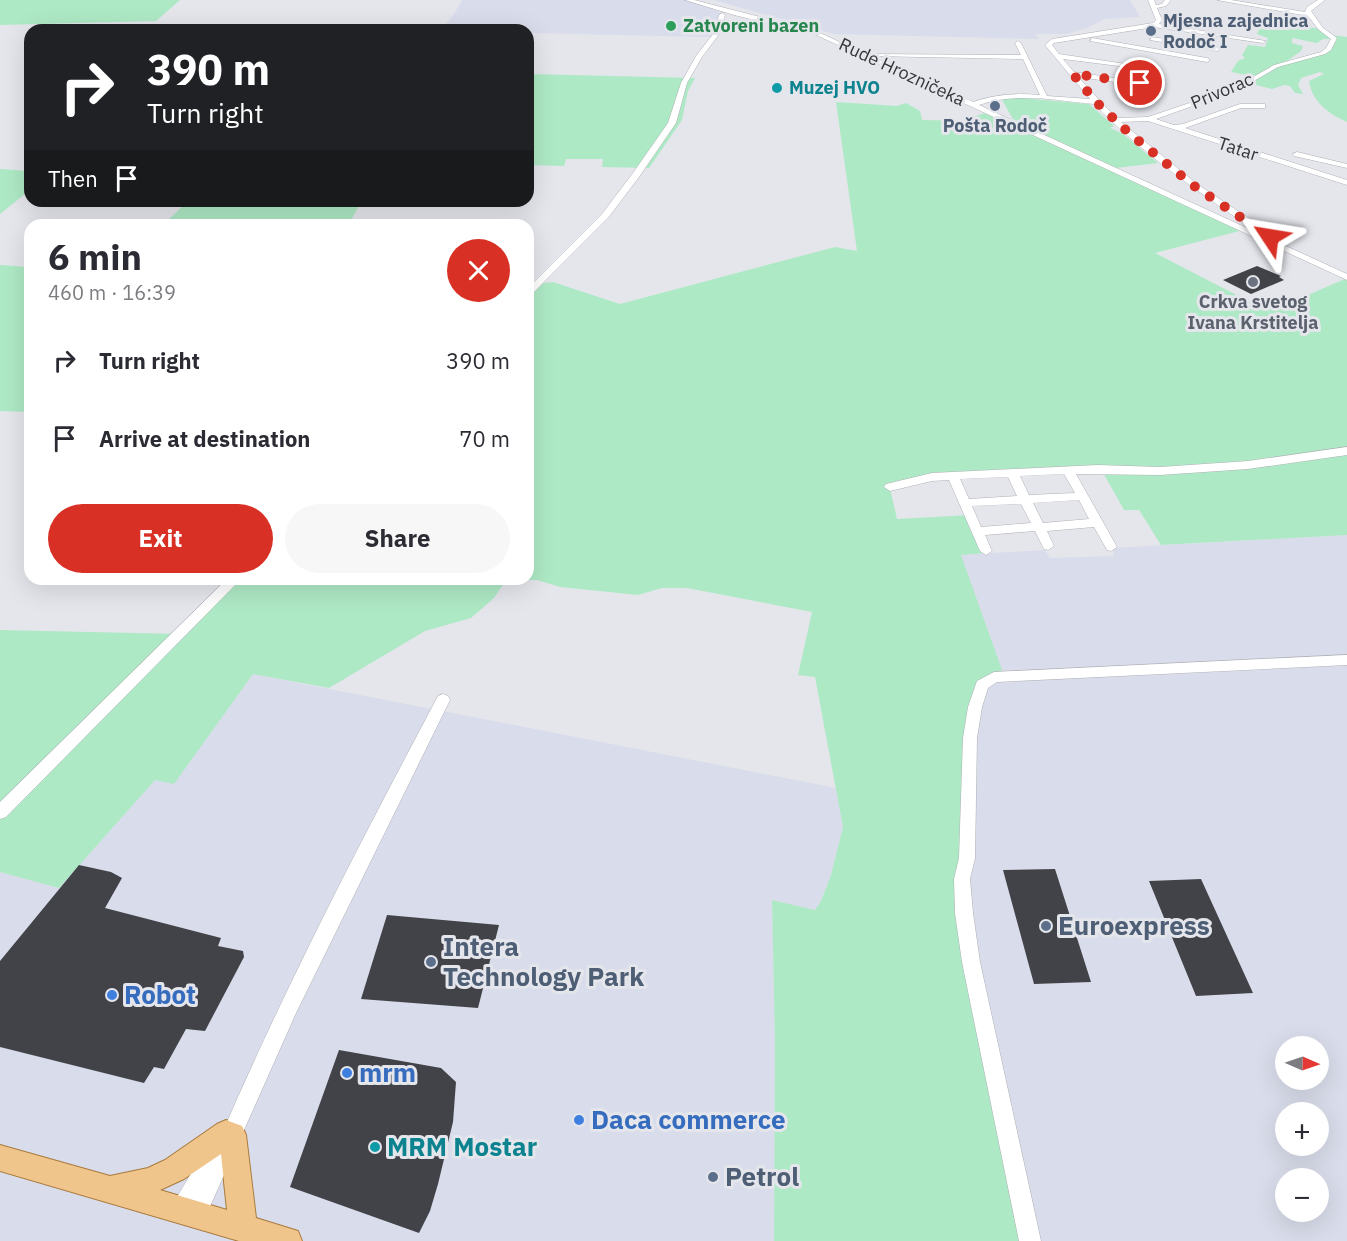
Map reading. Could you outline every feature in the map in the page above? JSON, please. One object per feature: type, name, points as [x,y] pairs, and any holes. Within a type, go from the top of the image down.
[{"type":"main road","points":[[104,1190],[142,1185],[164,1177],[229,1134],[244,1228]]},
{"type":"main road","points":[[0,1158],[104,1190],[189,1211],[288,1241]]},
{"type":"street","points":[[534,287],[605,216],[672,123],[684,83],[704,49],[717,33],[721,18],[718,11],[688,0]]},
{"type":"street","points":[[1151,0],[1156,7],[1159,20],[1153,25]]},
{"type":"street","points":[[1156,7],[1168,0]]},
{"type":"street","points":[[1220,0],[1309,14],[1308,8],[1322,0]]},
{"type":"street","name":"Rude Hrozničeka","points":[[703,5],[807,30],[1347,277]]},
{"type":"street","points":[[721,18],[733,13]]},
{"type":"street","name":"Privorac","points":[[1114,120],[1149,119],[1236,89],[1276,66],[1323,53],[1329,49],[1334,38],[1321,29],[1309,14]]},
{"type":"street","points":[[1263,41],[1153,25],[1050,42],[1048,45],[1114,120],[1194,186],[1292,252]]},
{"type":"street","points":[[1126,30],[1148,34],[1152,39],[1217,49]]},
{"type":"street","points":[[1075,38],[1207,60]]},
{"type":"street","points":[[1149,49],[1152,39]]},
{"type":"street","points":[[1018,43],[1045,98]]},
{"type":"street","points":[[861,54],[1025,57]]},
{"type":"street","points":[[1058,56],[1143,67]]},
{"type":"street","points":[[1073,74],[1160,86]]},
{"type":"street","points":[[972,105],[1005,95],[1096,102]]},
{"type":"street","points":[[1171,127],[1184,126],[1240,106],[1262,106]]},
{"type":"street","name":"Tatar","points":[[1149,119],[1347,183]]},
{"type":"street","points":[[1297,154],[1347,166]]},
{"type":"street","name":"Tatar","points":[[1328,176],[1347,173]]},
{"type":"street","points":[[890,487],[932,477],[1101,469],[1160,471],[1226,466],[1347,451]]},
{"type":"street","points":[[1068,472],[1111,546]]},
{"type":"street","points":[[1012,473],[1048,546]]},
{"type":"street","points":[[953,476],[986,551]]},
{"type":"street","points":[[964,503],[1083,496]]},
{"type":"street","points":[[977,531],[1098,523]]},
{"type":"street","points":[[0,812],[229,585]]},
{"type":"street","points":[[1030,1241],[971,962],[964,913],[962,879],[967,858],[970,738],[975,707],[982,685],[994,677],[1347,660]]},
{"type":"street","points":[[189,1211],[244,1104],[308,967],[443,700]]},
{"type":"shaded area","points":[[462,0],[688,0],[718,11],[722,15],[714,37],[534,33],[534,24],[446,24]]},
{"type":"shaded area","points":[[714,0],[1130,0],[1140,17],[1105,19],[1087,28],[1066,34],[1035,34],[1039,39],[834,34]]},
{"type":"shaded area","points":[[1347,535],[1347,1241],[1030,1241],[971,962],[960,555],[1045,550],[1050,558],[1114,556],[1113,548]]},
{"type":"shaded area","points":[[253,674],[836,788],[843,827],[831,875],[821,901],[815,910],[772,900],[775,1044],[774,1241],[0,1241],[0,872],[59,888],[156,779],[174,783]]},
{"type":"green space","points":[[0,0],[180,0],[156,21],[0,25]]},
{"type":"green space","points":[[1263,20],[1321,29],[1331,39],[1323,39],[1317,43],[1292,38],[1292,43],[1303,46],[1301,51],[1287,63],[1323,53],[1334,40],[1331,35],[1347,37],[1347,122],[1328,111],[1314,95],[1309,81],[1324,74],[1320,72],[1301,78],[1298,85],[1303,94],[1295,93],[1290,86],[1284,85],[1272,89],[1248,83],[1256,77],[1231,72],[1238,61],[1245,58],[1242,55],[1248,45],[1265,47],[1268,38],[1257,34]]},
{"type":"green space","points":[[534,74],[695,78],[688,91],[682,120],[649,168],[602,167],[603,159],[566,159],[564,166],[534,165]]},
{"type":"green space","points":[[1001,98],[1089,104],[1114,126],[1110,128],[1123,134],[1158,163],[1116,168],[1014,121]]},
{"type":"green space","points":[[836,102],[897,106],[906,103],[920,111],[922,120],[972,121],[970,118],[988,112],[1243,230],[1155,253],[1258,306],[1278,308],[1347,278],[1347,535],[1161,545],[1139,510],[1124,510],[1101,469],[953,476],[890,488],[897,519],[970,515],[987,553],[961,555],[1002,670],[982,685],[962,879],[1030,1241],[774,1241],[775,1044],[772,900],[815,910],[831,875],[843,827],[815,677],[798,675],[812,612],[687,588],[662,588],[638,595],[560,587],[534,580],[534,284],[553,282],[620,304],[835,247],[857,251]]},
{"type":"green space","points":[[0,169],[24,171],[24,195],[0,214]]},
{"type":"green space","points":[[182,207],[358,207],[352,219],[169,219]]},
{"type":"green space","points":[[0,265],[24,267],[24,412],[0,411]]},
{"type":"green space","points":[[229,585],[503,585],[494,598],[471,618],[425,631],[329,688],[253,674],[174,784],[155,780],[59,888],[0,872],[0,630],[180,634]]},
{"type":"building","name":"Crkva svetog Ivana Krstitelja","points":[[1257,266],[1281,276],[1279,277],[1284,280],[1251,294],[1223,280]]},
{"type":"building","name":"Robot","points":[[79,865],[111,872],[122,878],[105,908],[221,938],[218,946],[243,951],[244,957],[205,1031],[186,1029],[164,1069],[154,1067],[144,1083],[0,1047],[0,961]]},
{"type":"building","name":"Euroexpress","points":[[1055,869],[1091,982],[1034,984],[1003,870]]},
{"type":"building","points":[[1201,879],[1253,993],[1196,996],[1149,881]]},
{"type":"building","name":"Intera Technology Park","points":[[387,915],[499,925],[478,1008],[361,999]]},
{"type":"building","name":"MRM Mostar","points":[[339,1050],[441,1068],[456,1082],[453,1122],[438,1184],[430,1211],[419,1233],[290,1187]]},
{"type":"place","name":"Zatvoreni bazen","points":[[671,26]]},
{"type":"place","name":"Mjesna zajednica Rodoč I","points":[[1151,31]]},
{"type":"place","name":"Muzej HVO","points":[[777,88]]},
{"type":"place","name":"Pošta Rodoč","points":[[995,106]]},
{"type":"place","name":"Crkva svetog Ivana Krstitelja","points":[[1253,282]]},
{"type":"place","name":"Euroexpress","points":[[1046,926]]},
{"type":"place","name":"Intera Technology Park","points":[[431,962]]},
{"type":"place","name":"Robot","points":[[112,995]]},
{"type":"place","name":"mrm","points":[[347,1073]]},
{"type":"place","name":"Daca commerce","points":[[579,1120]]},
{"type":"place","name":"MRM Mostar","points":[[375,1147]]},
{"type":"place","name":"Petrol","points":[[713,1177]]},
{"type":"route","points":[[1140,83],[1073,74],[1096,102],[1129,133],[1194,186],[1270,237]]}]
